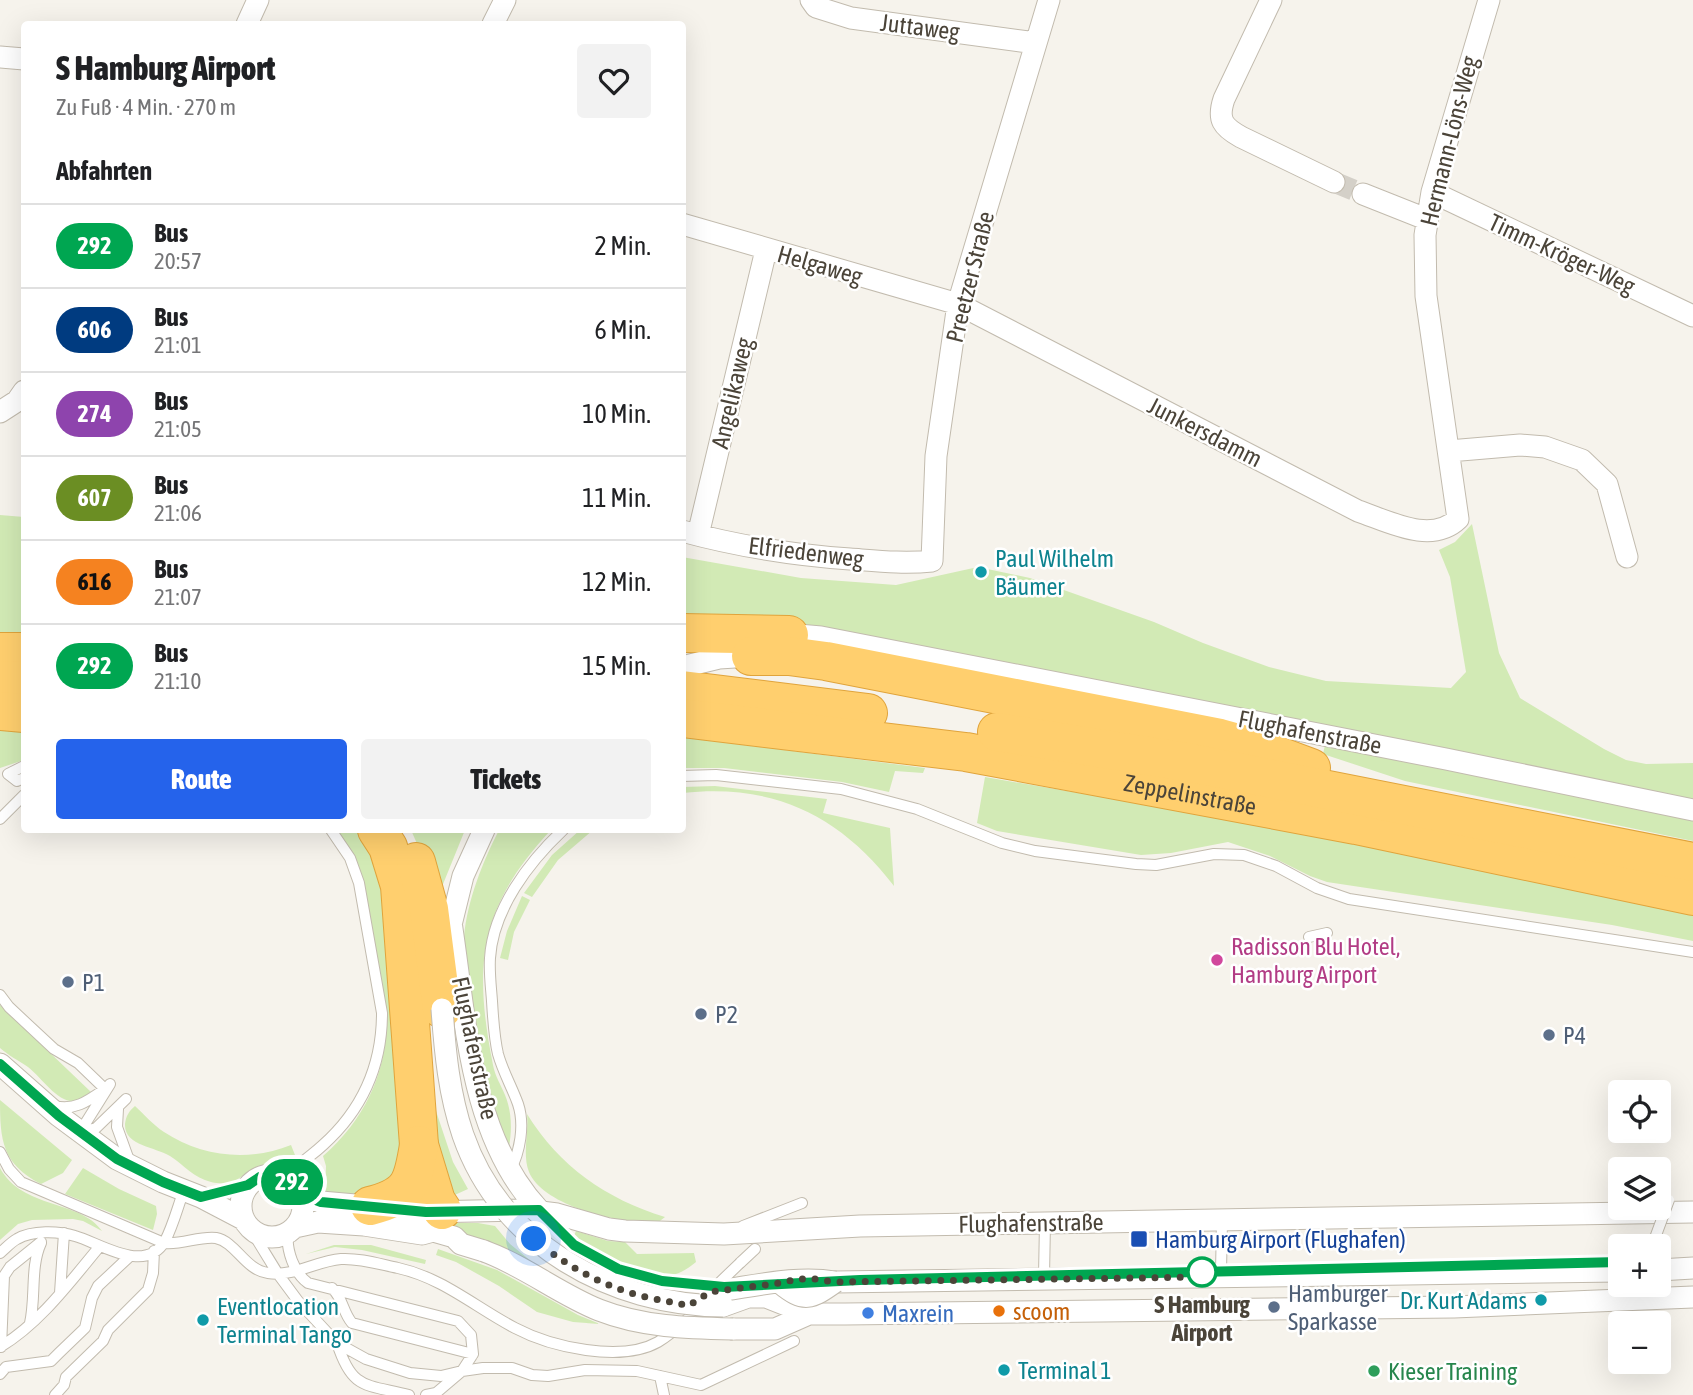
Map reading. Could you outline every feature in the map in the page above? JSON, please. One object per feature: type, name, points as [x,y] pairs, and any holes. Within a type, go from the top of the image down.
[{"type":"highway","points":[[686,663],[798,635]]},
{"type":"highway","points":[[0,652],[21,652]]},
{"type":"highway","points":[[751,656],[810,658],[1220,738],[1307,765],[1362,796]]},
{"type":"highway","name":"Zeppelinstraße","points":[[686,665],[769,699],[1186,762],[1693,862]]},
{"type":"highway","points":[[0,680],[21,681]]},
{"type":"highway","points":[[0,711],[21,713]]},
{"type":"highway","name":"Zeppelinstraße","points":[[686,718],[966,752],[1369,828],[1693,895]]},
{"type":"highway","points":[[379,833],[388,848],[400,886],[419,1145],[440,1216]]},
{"type":"highway","points":[[400,833],[410,849],[425,888],[442,1009]]},
{"type":"highway","points":[[367,1216],[407,1188],[415,1169],[419,1145]]},
{"type":"street","points":[[248,21],[258,0]]},
{"type":"street","points":[[494,21],[505,0]]},
{"type":"street","name":"Juttaweg","points":[[811,0],[816,7],[851,18],[1036,43]]},
{"type":"street","name":"Preetzer Straße","points":[[932,561],[936,456],[958,304],[1049,0]]},
{"type":"street","points":[[1271,0],[1224,99],[1221,110],[1222,124],[1234,134],[1334,182]]},
{"type":"street","name":"Hermann-Löns-Weg","points":[[1458,519],[1426,296],[1426,219],[1489,0]]},
{"type":"street","points":[[0,57],[21,59]]},
{"type":"street","name":"Timm-Kröger-Weg","points":[[1432,192],[1693,316]]},
{"type":"street","points":[[1363,194],[1426,219]]},
{"type":"street","name":"Helgaweg","points":[[686,225],[958,304]]},
{"type":"street","name":"Angelikaweg","points":[[690,533],[766,250]]},
{"type":"street","name":"Junkersdamm","points":[[958,304],[1358,511],[1409,528],[1436,531],[1448,528],[1458,519]]},
{"type":"street","points":[[0,412],[21,395]]},
{"type":"street","points":[[1449,451],[1520,445],[1545,447],[1582,460],[1607,484],[1627,557]]},
{"type":"street","name":"Elfriedenweg","points":[[690,533],[804,555],[907,564],[932,561]]},
{"type":"street","points":[[686,664],[751,656],[798,635]]},
{"type":"street","name":"Flughafenstraße","points":[[798,635],[899,651],[1693,810]]},
{"type":"street","name":"Flughafenstraße","points":[[483,833],[467,865],[451,922],[442,1009],[448,1076],[463,1136],[480,1173],[502,1205],[534,1239],[579,1271],[625,1290],[688,1306],[719,1295],[780,1283],[798,1269],[814,1269],[835,1282],[1608,1271]]},
{"type":"street","name":"Flughafenstraße","points":[[451,922],[476,1079],[490,1126],[510,1171],[539,1210]]},
{"type":"street","name":"Flughafenstraße","points":[[0,1064],[45,1104],[117,1159],[193,1193],[265,1237],[281,1236],[318,1222],[367,1216],[440,1216],[539,1210],[617,1230],[724,1234],[860,1226],[1693,1212]]},
{"type":"street","points":[[440,1216],[492,1192],[510,1171]]},
{"type":"street","name":"Flughafenstraße","points":[[193,1193],[248,1185],[268,1175],[282,1177],[321,1202],[367,1216]]},
{"type":"street","points":[[247,1224],[240,1205],[248,1185]]},
{"type":"street","points":[[291,1230],[303,1211],[294,1187]]},
{"type":"street","name":"Flughafenstraße","points":[[440,1216],[433,1231],[454,1237],[461,1244],[518,1266],[582,1302],[635,1321],[688,1328],[775,1329],[809,1314],[868,1312],[1454,1307],[1693,1297]]},
{"type":"street","points":[[1671,1269],[1693,1268]]},
{"type":"street","name":"Flughafenstraße","points":[[719,1295],[766,1297],[809,1314]]},
{"type":"lane","points":[[21,768],[8,774],[17,781],[21,779]]},
{"type":"lane","points":[[686,775],[716,775],[841,789],[917,809],[1002,843],[1035,851],[1136,864],[1156,864],[1214,854],[1244,855],[1276,866],[1317,888],[1349,899],[1693,952]]},
{"type":"lane","points":[[0,819],[21,798]]},
{"type":"lane","points":[[294,1187],[298,1164],[321,1147],[352,1113],[372,1076],[382,1034],[382,1013],[359,883],[350,858],[333,833]]},
{"type":"lane","points":[[510,1171],[518,1156],[519,1105],[497,1051],[490,956],[499,920],[516,887],[541,853],[560,833]]},
{"type":"lane","points":[[1309,937],[1326,933]]},
{"type":"lane","points":[[0,995],[9,1007],[54,1049],[108,1086]]},
{"type":"lane","points":[[45,1104],[65,1109],[75,1107],[86,1103],[108,1086]]},
{"type":"lane","points":[[80,1132],[108,1086]]},
{"type":"lane","points":[[80,1132],[96,1128],[127,1099]]},
{"type":"lane","points":[[118,1109],[117,1127],[131,1166]]},
{"type":"lane","points":[[0,1152],[9,1169],[21,1182],[164,1243],[177,1244],[216,1238],[226,1242],[247,1263],[261,1272],[278,1274],[339,1259],[360,1259],[402,1269],[447,1285],[517,1329],[551,1342],[596,1351],[629,1352],[660,1341],[719,1295],[755,1249]]},
{"type":"lane","points":[[0,1253],[16,1239],[30,1234],[50,1233],[64,1234],[130,1256],[146,1255],[164,1243],[193,1193]]},
{"type":"lane","points":[[724,1234],[802,1203]]},
{"type":"lane","points":[[539,1210],[574,1245],[618,1269],[719,1295]]},
{"type":"lane","points":[[1221,1272],[1222,1220]]},
{"type":"lane","points":[[1044,1276],[1045,1223]]},
{"type":"lane","points":[[247,1224],[298,1301],[337,1343],[366,1359],[410,1373],[441,1376],[462,1371],[512,1368],[532,1375],[548,1376],[585,1370],[614,1370],[637,1371],[701,1385],[794,1341]]},
{"type":"lane","points":[[291,1230],[287,1243],[297,1271],[308,1283],[458,1321],[471,1335],[473,1354],[462,1371],[436,1393],[426,1395]]},
{"type":"lane","points":[[50,1233],[10,1267],[4,1276],[0,1347],[14,1340],[60,1294],[100,1246]]},
{"type":"lane","points":[[60,1294],[64,1234]]},
{"type":"lane","points":[[30,1324],[34,1305],[36,1253],[41,1242]]},
{"type":"lane","points":[[55,1395],[66,1377],[103,1341],[108,1330],[148,1290],[153,1273],[154,1251]]},
{"type":"lane","points":[[0,1374],[6,1367],[51,1361],[85,1328],[92,1298],[98,1286],[130,1256]]},
{"type":"lane","points":[[332,1288],[341,1297],[345,1314],[352,1323],[473,1354]]},
{"type":"lane","points":[[337,1343],[345,1367],[358,1381],[409,1395]]},
{"type":"lane","points":[[660,1376],[664,1395]]},
{"type":"green space","points":[[0,515],[21,517],[21,633],[0,633]]},
{"type":"green space","points":[[1472,524],[1499,653],[1520,698],[1626,760],[1646,764],[1693,763],[1693,800],[686,627],[686,558],[801,578],[896,585],[978,567],[1030,578],[1269,667],[1326,681],[1451,688],[1466,672],[1450,577],[1439,550],[1455,542]]},
{"type":"green space","points":[[0,721],[21,723],[21,761],[0,768]]},
{"type":"green space","points":[[686,737],[925,768],[923,773],[895,771],[889,792],[842,782],[724,768],[686,768]]},
{"type":"green space","points":[[1325,745],[1693,820],[1693,841],[1405,781],[1323,754]]},
{"type":"green space","points":[[985,777],[1243,821],[1693,907],[1693,941],[1612,925],[1327,882],[1270,856],[1228,842],[1171,853],[1141,855],[997,831],[977,823]]},
{"type":"green space","points":[[715,786],[827,799],[823,813],[890,828],[894,886],[851,840],[802,809],[775,799],[746,793],[686,793],[686,787]]},
{"type":"green space","points":[[339,833],[369,833],[378,849],[408,1151],[384,1195],[325,1197],[326,1166],[323,1156],[352,1126],[363,1109],[384,1052],[386,1010],[358,865]]},
{"type":"green space","points":[[412,833],[464,833],[439,894]]},
{"type":"green space","points":[[498,833],[548,833],[509,885],[496,912],[484,967],[487,1029],[493,1065],[510,1114],[509,1147],[493,1112],[483,1074],[465,967],[466,923],[482,868]]},
{"type":"green space","points":[[577,833],[590,833],[558,860],[532,897],[524,893],[552,855]]},
{"type":"green space","points":[[522,896],[530,900],[514,932],[508,960],[500,958],[507,931]]},
{"type":"green space","points":[[0,1005],[91,1092],[82,1099],[65,1099],[57,1095],[28,1067],[0,1048]]},
{"type":"green space","points":[[0,1100],[72,1160],[63,1173],[41,1184],[18,1168],[3,1139]]},
{"type":"green space","points":[[433,1102],[453,1162],[468,1189],[448,1198],[442,1194]]},
{"type":"green space","points":[[135,1106],[160,1129],[194,1147],[210,1152],[259,1154],[291,1145],[295,1155],[283,1162],[265,1165],[227,1183],[211,1182],[194,1174],[170,1156],[130,1137],[125,1121]]},
{"type":"green space","points":[[527,1114],[554,1149],[586,1178],[623,1201],[665,1217],[654,1223],[611,1218],[578,1208],[547,1193],[536,1183],[527,1165]]},
{"type":"green space","points":[[0,1168],[22,1191],[80,1214],[102,1231],[73,1219],[32,1220],[18,1224],[0,1240]]},
{"type":"green space","points":[[83,1168],[156,1206],[153,1230],[65,1194]]},
{"type":"green space","points":[[442,1223],[495,1226],[510,1244],[542,1270],[442,1230]]},
{"type":"green space","points":[[576,1231],[608,1241],[625,1242],[637,1254],[694,1253],[696,1262],[675,1274],[650,1272],[594,1248],[574,1236]]},
{"type":"green space","points":[[334,1245],[371,1245],[426,1260],[425,1264],[335,1247],[306,1254]]},
{"type":"green space","points":[[438,1249],[497,1270],[578,1315],[600,1324],[573,1322],[537,1312],[499,1286],[456,1262],[436,1255]]},
{"type":"tunnel","points":[[1334,182],[1363,194]]},
{"type":"bus line","name":"292","points":[[0,1064],[59,1116],[117,1159],[201,1197],[248,1185],[260,1177],[275,1175],[289,1180],[300,1194],[321,1202],[426,1212],[539,1210],[564,1237],[589,1255],[618,1269],[662,1281],[724,1287],[860,1280],[1608,1262]]},
{"type":"place","name":"Paul Wilhelm Bäumer","points":[[981,572]]},
{"type":"place","name":"Radisson Blu Hotel, Hamburg Airport","points":[[1217,960]]},
{"type":"place","name":"P1","points":[[68,982]]},
{"type":"place","name":"P2","points":[[701,1014]]},
{"type":"place","name":"P4","points":[[1549,1035]]},
{"type":"place","name":"Hamburg Airport (Flughafen)","points":[[1139,1239]]},
{"type":"place","name":"S Hamburg Airport","points":[[1202,1272]]},
{"type":"place","name":"Dr. Kurt Adams","points":[[1541,1300]]},
{"type":"place","name":"Hamburger Sparkasse","points":[[1274,1307]]},
{"type":"place","name":"scoom","points":[[999,1311]]},
{"type":"place","name":"Maxrein","points":[[868,1313]]},
{"type":"place","name":"Eventlocation Terminal Tango","points":[[203,1320]]},
{"type":"place","name":"Terminal 1","points":[[1004,1370]]},
{"type":"place","name":"Kieser Training","points":[[1374,1371]]},
{"type":"route","points":[[534,1239],[579,1271],[615,1287],[688,1306],[710,1292],[797,1279],[835,1282],[1208,1277],[1202,1272]]}]
